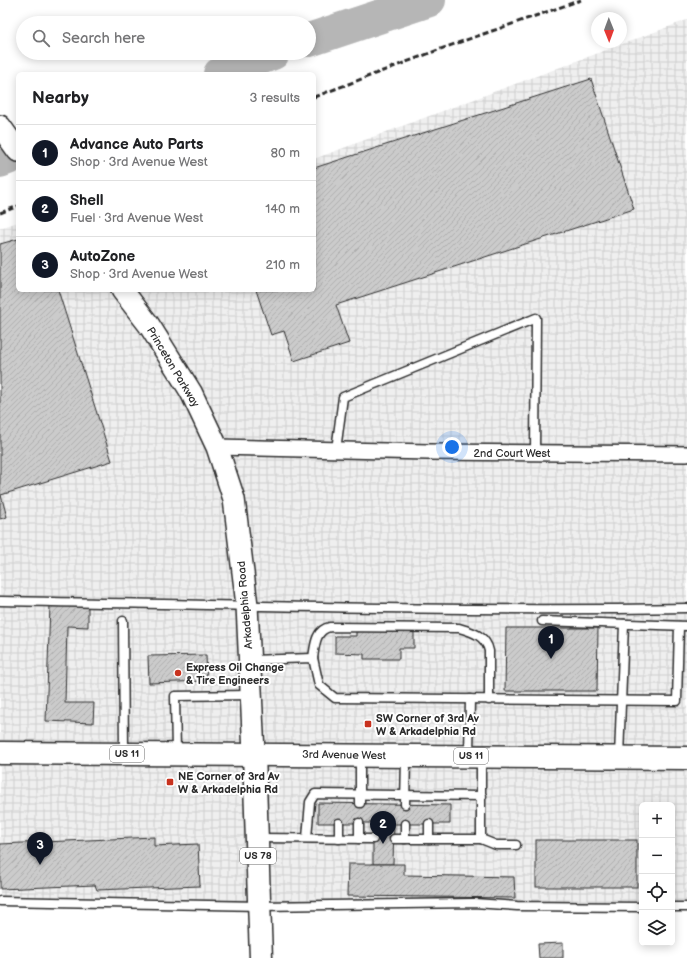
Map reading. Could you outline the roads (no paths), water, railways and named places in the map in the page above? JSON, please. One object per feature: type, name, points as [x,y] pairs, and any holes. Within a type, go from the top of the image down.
[{"type":"main road","points":[[0,126],[16,148]]},
{"type":"main road","name":"Princeton Parkway","points":[[123,292],[148,325],[191,392],[217,448]]},
{"type":"main road","name":"Arkadelphia Road","points":[[217,448],[234,499],[246,605],[254,754],[261,958]]},
{"type":"main road","name":"3rd Avenue West","points":[[0,754],[254,754],[687,758]]},
{"type":"street","name":"2nd Court West","points":[[217,448],[687,454]]},
{"type":"lane","points":[[336,450],[343,397],[536,318],[535,453]]},
{"type":"lane","points":[[0,601],[464,609],[565,610],[687,608]]},
{"type":"lane","points":[[489,700],[488,645],[482,638],[459,628],[330,627],[325,628],[319,634],[315,642],[314,658],[319,685],[335,698],[489,700],[677,701],[683,626],[542,620]]},
{"type":"lane","points":[[123,621],[124,754]]},
{"type":"lane","points":[[619,758],[624,624]]},
{"type":"lane","points":[[249,660],[314,658]]},
{"type":"lane","points":[[176,754],[175,696],[251,695]]},
{"type":"lane","points":[[470,699],[475,756],[482,796],[482,839]]},
{"type":"lane","points":[[360,755],[360,803]]},
{"type":"lane","points":[[405,804],[406,756]]},
{"type":"lane","points":[[307,838],[310,802],[315,794],[482,796]]},
{"type":"lane","points":[[339,794],[339,803]]},
{"type":"lane","points":[[383,795],[383,804]]},
{"type":"lane","points":[[429,795],[429,804]]},
{"type":"lane","points":[[338,823],[338,839]]},
{"type":"lane","points":[[359,823],[359,838]]},
{"type":"lane","points":[[405,824],[405,839]]},
{"type":"lane","points":[[428,839],[429,824]]},
{"type":"lane","points":[[257,838],[373,839]]},
{"type":"lane","points":[[394,839],[482,839],[496,845],[516,845]]},
{"type":"lane","points":[[0,902],[260,906],[474,904],[517,906],[639,907]]},
{"type":"lane","points":[[675,907],[687,907]]},
{"type":"waterway","points":[[316,38],[429,0]]},
{"type":"waterway","points":[[225,72],[255,60]]},
{"type":"waterway","points":[[0,161],[16,155]]},
{"type":"railway","points":[[316,96],[446,47],[581,0]]},
{"type":"railway","points":[[0,213],[16,207]]},
{"type":"place","name":"Advance Auto Parts","points":[[551,659]]},
{"type":"place","name":"Express Oil Change & Tire Engineers","points":[[178,673]]},
{"type":"place","name":"SW Corner of 3rd Av W & Arkadelphia Rd","points":[[368,724]]},
{"type":"place","name":"NE Corner of 3rd Av W & Arkadelphia Rd","points":[[170,782]]},
{"type":"place","name":"Shell","points":[[383,844]]},
{"type":"place","name":"AutoZone","points":[[40,865]]}]
